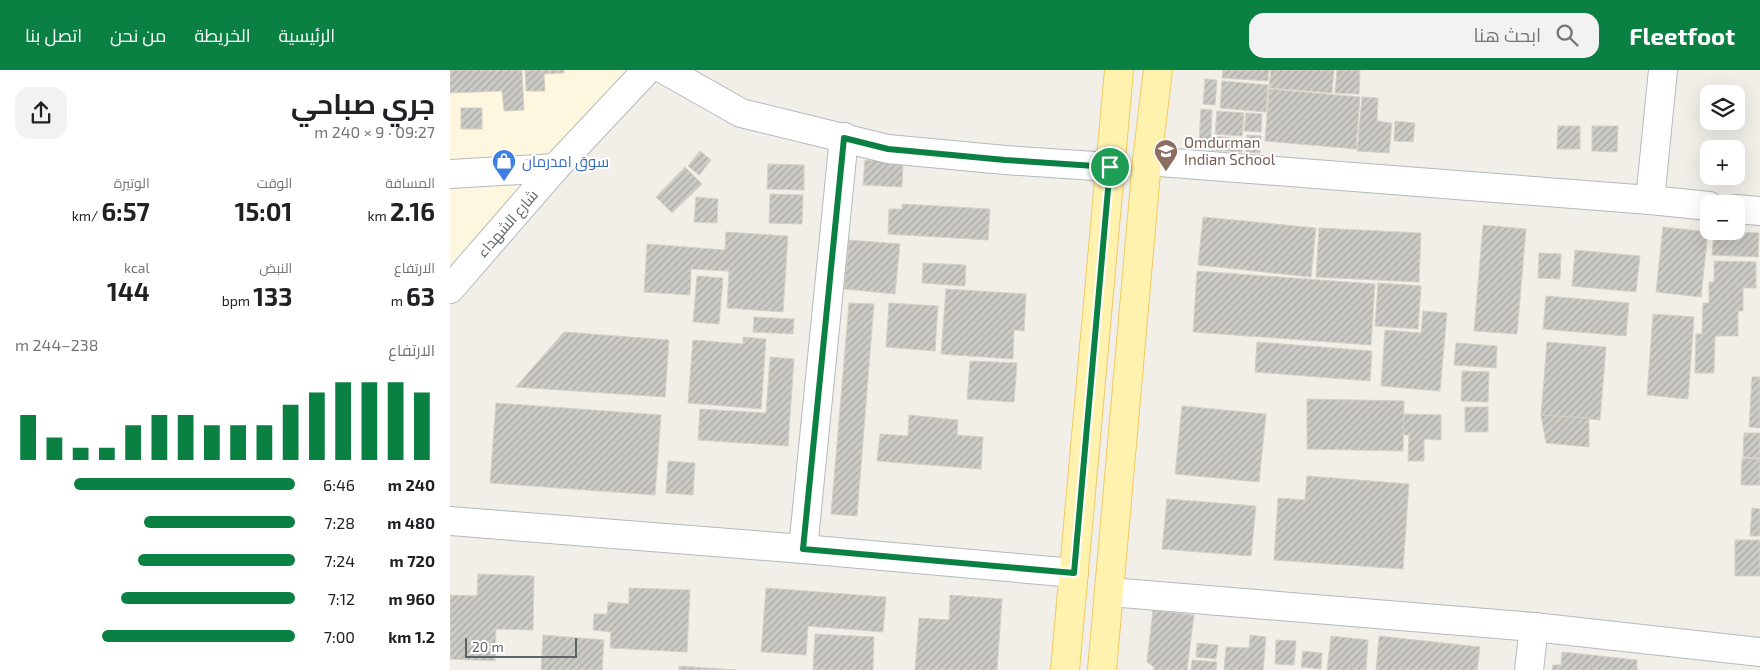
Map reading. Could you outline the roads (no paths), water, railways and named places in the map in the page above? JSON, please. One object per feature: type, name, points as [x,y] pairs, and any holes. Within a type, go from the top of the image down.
[{"type":"main road","points":[[1065,670],[1119,70]]},
{"type":"main road","points":[[1102,670],[1147,160],[1158,70]]},
{"type":"street","name":"شارع الشهداء","points":[[450,289],[555,168],[646,70]]},
{"type":"street","points":[[665,70],[741,112],[888,149],[1005,160],[1110,167]]},
{"type":"street","points":[[1650,200],[1663,70]]},
{"type":"street","points":[[803,549],[844,138]]},
{"type":"street","points":[[1147,160],[1700,205]]},
{"type":"street","points":[[450,174],[555,168]]},
{"type":"street","points":[[1745,210],[1760,211]]},
{"type":"street","points":[[450,521],[505,524],[1074,573]]},
{"type":"street","points":[[1110,592],[1534,627],[1760,652]]},
{"type":"street","points":[[1529,670],[1534,627]]},
{"type":"place","name":"Omdurman Indian School","points":[[1166,172]]},
{"type":"place","name":"سوق امدرمان","points":[[504,182]]}]
